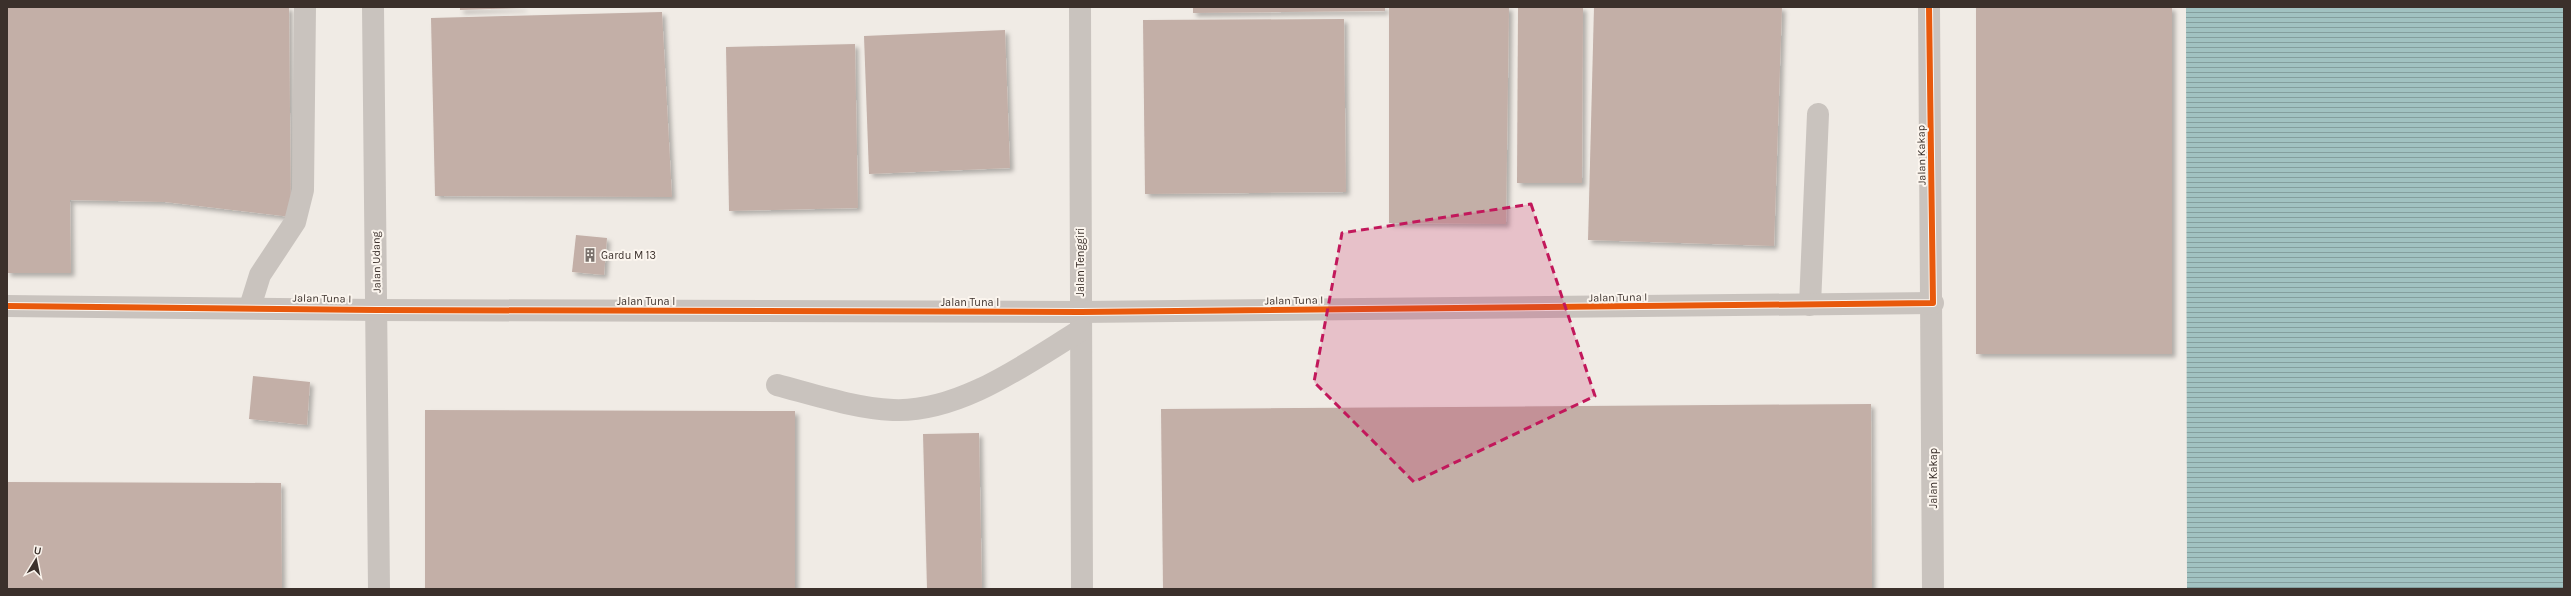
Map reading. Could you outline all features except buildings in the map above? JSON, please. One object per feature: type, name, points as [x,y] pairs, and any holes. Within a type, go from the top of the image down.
[{"type":"street","points":[[250,307],[260,275],[295,222],[303,190],[304,7]]},
{"type":"street","name":"Jalan Udang","points":[[373,7],[379,589]]},
{"type":"street","name":"Jalan Tenggiri","points":[[1080,7],[1082,589]]},
{"type":"street","name":"Jalan Kakap","points":[[1929,7],[1933,303],[1933,589]]},
{"type":"street","points":[[1810,305],[1818,114]]},
{"type":"street","name":"Jalan Tuna I","points":[[7,306],[250,307],[1081,321],[1933,303]]},
{"type":"street","points":[[777,385],[866,408],[894,410],[928,408],[977,390],[1005,377],[1081,321]]},
{"type":"highlighted area","points":[[1531,204],[1595,396],[1414,482],[1314,382],[1342,233]]},
{"type":"water","points":[[2186,7],[2564,7],[2564,589],[2187,589]]},
{"type":"cycle path","points":[[7,306],[377,310],[1081,312],[1933,303],[1929,7]]},
{"type":"place","name":"Gardu M 13","points":[[590,255]]}]
